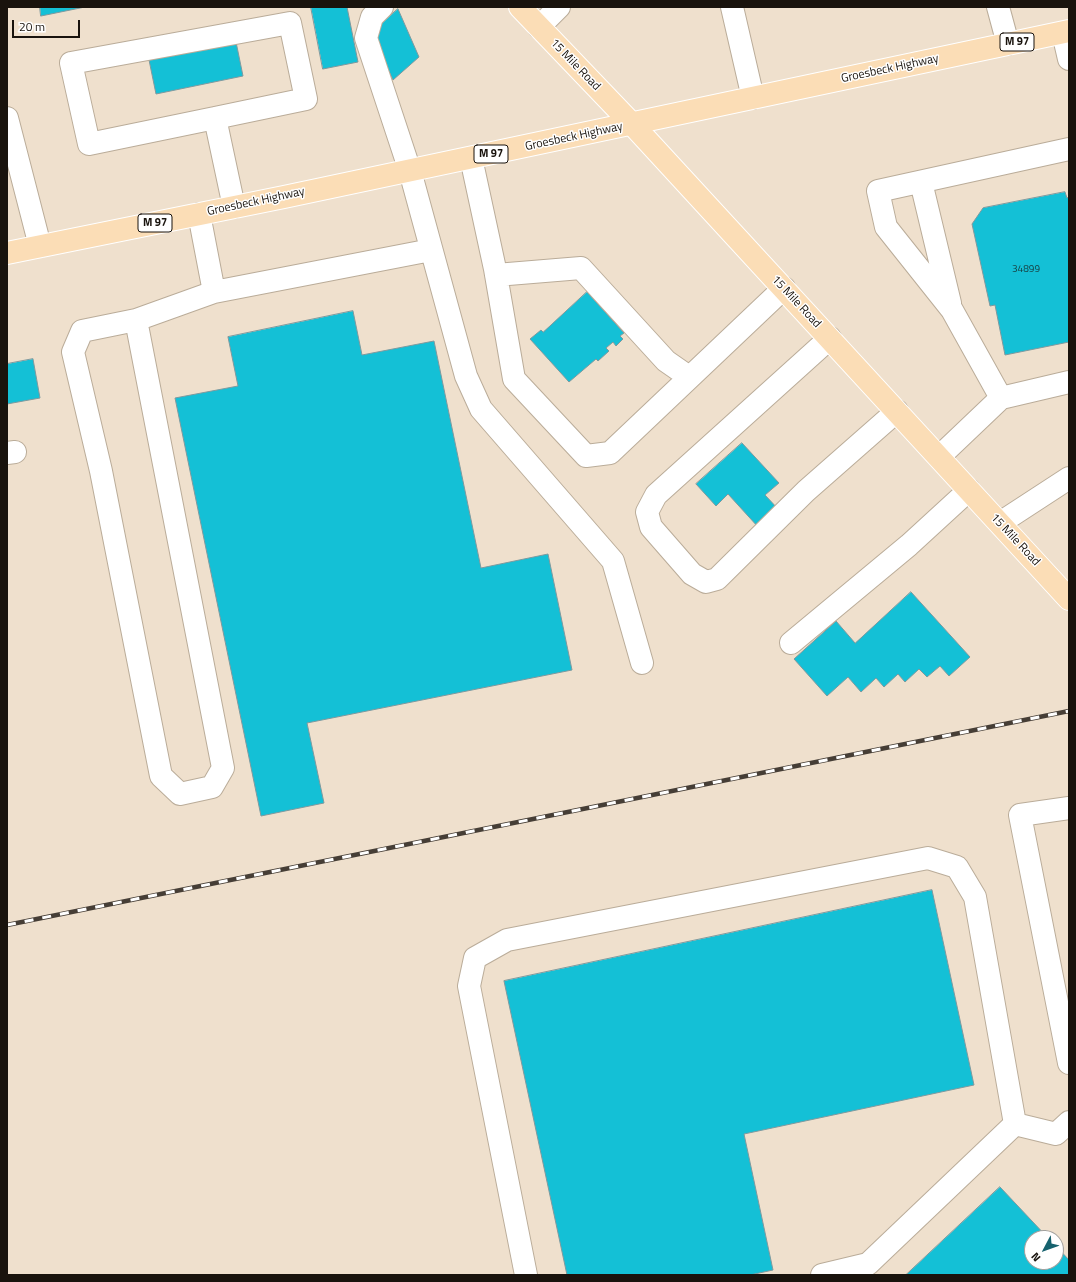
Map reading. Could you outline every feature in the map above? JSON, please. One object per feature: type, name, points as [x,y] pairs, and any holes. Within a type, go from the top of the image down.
[{"type":"main road","name":"15 Mile Road","points":[[520,7],[632,124],[1069,598]]},
{"type":"main road","name":"Groesbeck Highway","points":[[7,253],[410,171],[1066,32]]},
{"type":"lane","points":[[382,7],[372,17],[366,38],[410,171],[466,376],[481,409],[613,561],[642,663]]},
{"type":"lane","points":[[539,27],[559,7]]},
{"type":"lane","points":[[732,7],[753,98]]},
{"type":"lane","points":[[998,7],[1008,44]]},
{"type":"lane","points":[[290,23],[306,99],[214,118],[89,144],[71,63],[290,23]]},
{"type":"lane","points":[[1066,32],[1069,59]]},
{"type":"lane","points":[[7,118],[40,246]]},
{"type":"lane","points":[[214,118],[234,207]]},
{"type":"lane","points":[[1001,398],[952,310],[886,227],[878,191],[1069,149]]},
{"type":"lane","points":[[471,158],[496,276],[514,379],[586,456],[610,453],[784,288]]},
{"type":"lane","points":[[921,182],[952,310]]},
{"type":"lane","points":[[199,214],[214,292]]},
{"type":"lane","points":[[136,320],[223,768],[212,787],[180,794],[161,776],[102,471],[73,352],[82,331],[136,320],[214,292],[432,250]]},
{"type":"lane","points":[[496,276],[581,268],[666,361],[690,377]]},
{"type":"lane","points":[[830,338],[656,495],[646,512],[651,527],[692,574],[706,582],[717,579],[806,491],[897,411]]},
{"type":"lane","points":[[939,457],[1001,398],[1069,382]]},
{"type":"lane","points":[[1000,523],[1069,478]]},
{"type":"lane","points":[[791,643],[910,545],[969,490]]},
{"type":"lane","points":[[1068,1048],[1020,815],[1069,808]]},
{"type":"lane","points":[[526,1275],[469,986],[475,958],[507,940],[928,858],[957,867],[975,897],[1015,1124]]},
{"type":"lane","points":[[1015,1124],[1056,1134],[1069,1122]]},
{"type":"lane","points":[[822,1275],[868,1264],[1015,1124]]},
{"type":"building","points":[[40,7],[85,7],[41,16]]},
{"type":"building","points":[[311,7],[347,7],[358,62],[323,69]]},
{"type":"building","points":[[398,9],[419,57],[393,80],[371,33]]},
{"type":"building","points":[[235,37],[243,76],[156,94],[148,55]]},
{"type":"building","points":[[1065,192],[1067,198],[1069,197],[1069,342],[1005,355],[995,305],[990,306],[972,224],[983,208]]},
{"type":"building","points":[[587,292],[624,333],[620,336],[623,339],[616,346],[613,342],[606,348],[609,351],[598,361],[596,359],[569,382],[530,339],[541,330],[543,332]]},
{"type":"building","points":[[353,311],[362,355],[434,341],[481,568],[548,554],[572,670],[307,723],[324,803],[261,816],[175,398],[238,386],[228,337]]},
{"type":"building","points":[[33,359],[40,398],[7,404],[7,364]]},
{"type":"building","points":[[742,443],[779,483],[765,495],[779,510],[759,528],[728,494],[716,506],[696,484]]},
{"type":"building","points":[[911,592],[970,657],[949,676],[940,666],[927,677],[919,669],[905,682],[898,674],[884,687],[876,678],[861,692],[848,677],[827,696],[794,659],[836,621],[855,643]]},
{"type":"building","points":[[932,890],[974,1085],[744,1134],[773,1270],[750,1275],[567,1275],[504,981]]},
{"type":"building","points":[[1000,1187],[1040,1230],[1024,1230],[1024,1270],[1064,1270],[1064,1255],[1069,1260],[1069,1275],[906,1275]]},
{"type":"railway","points":[[7,925],[1069,711]]}]
